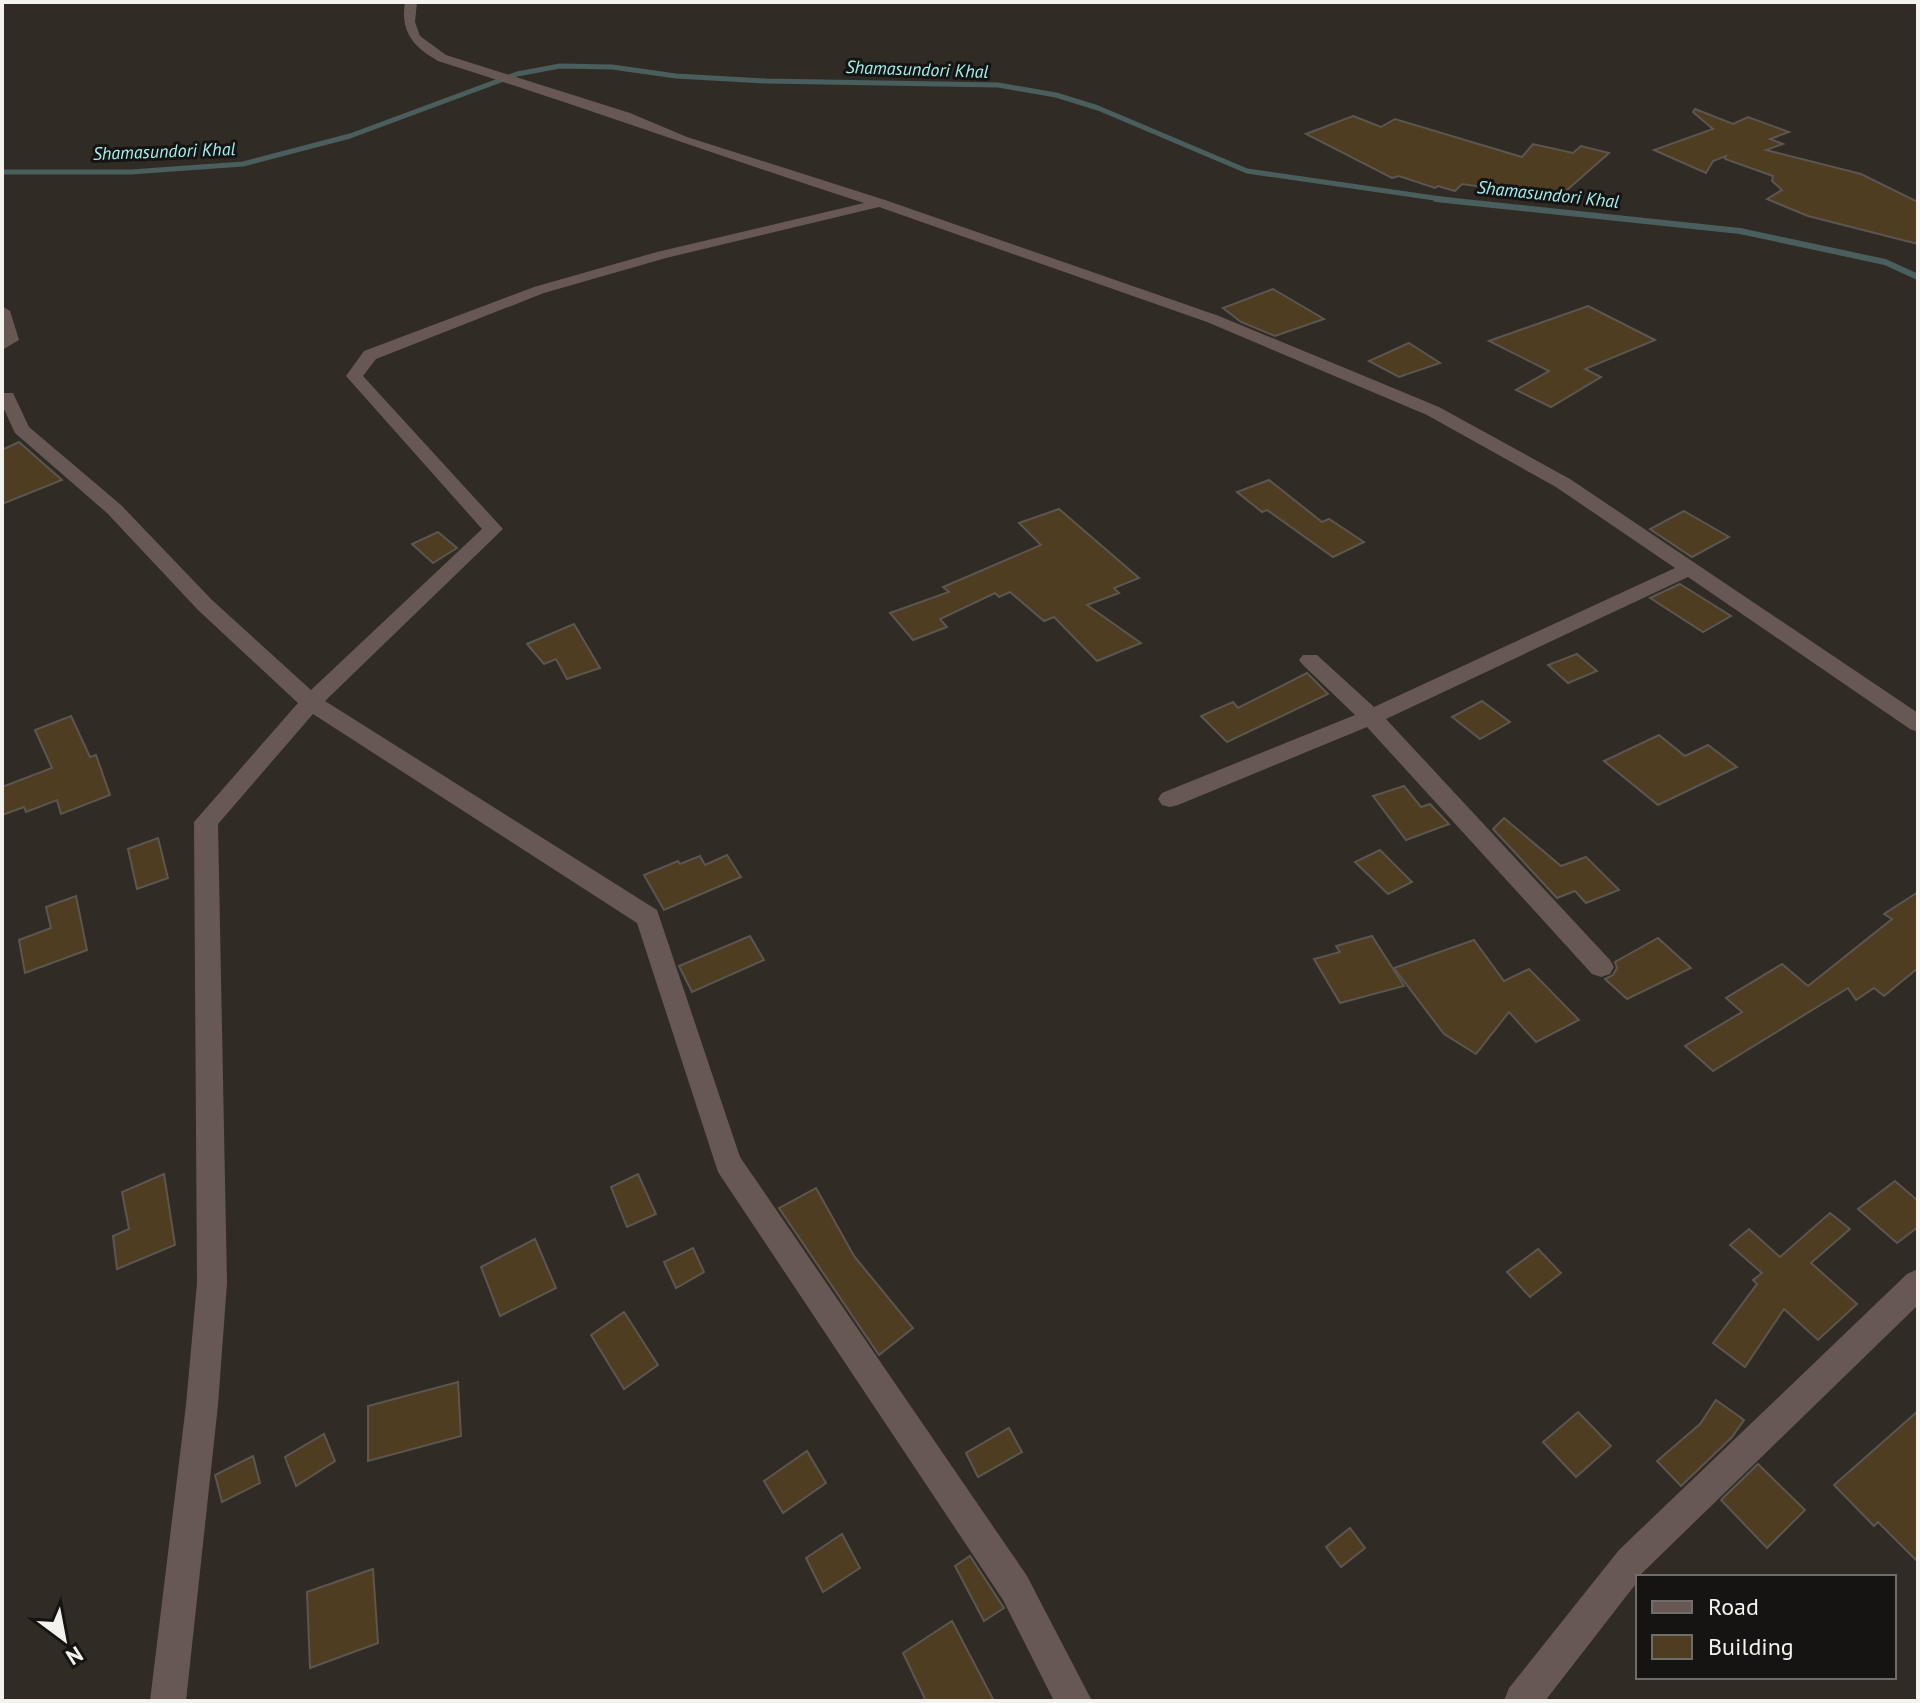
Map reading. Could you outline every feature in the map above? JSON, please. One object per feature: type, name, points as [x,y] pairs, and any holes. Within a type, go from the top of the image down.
[{"type":"street","points":[[411,2],[407,20],[414,37],[426,50],[1213,319],[1433,411],[1563,483],[1918,724]]},
{"type":"street","points":[[168,1701],[202,1405],[212,1283],[206,822],[311,702],[493,529],[354,376],[370,355],[539,290],[662,255],[880,203]]},
{"type":"street","points":[[2,311],[11,340],[2,345]]},
{"type":"street","points":[[2,399],[7,397],[21,429],[114,509],[205,605],[311,702],[648,917],[728,1163],[1015,1588],[1074,1701]]},
{"type":"street","points":[[1170,799],[1371,717],[1687,570]]},
{"type":"street","points":[[1310,660],[1371,717],[1601,967]]},
{"type":"street","points":[[1522,1701],[1631,1562],[1918,1284]]},
{"type":"building","points":[[1695,109],[1733,124],[1748,117],[1789,132],[1770,139],[1783,144],[1766,150],[1861,174],[1918,202],[1918,244],[1808,216],[1767,199],[1782,190],[1772,181],[1773,176],[1725,159],[1726,156],[1713,161],[1706,173],[1654,150],[1713,129],[1693,112]]},
{"type":"building","points":[[1353,116],[1381,127],[1395,119],[1522,157],[1533,144],[1573,153],[1581,146],[1609,153],[1558,198],[1462,184],[1455,191],[1399,176],[1392,178],[1306,134]]},
{"type":"building","points":[[1273,289],[1324,319],[1275,336],[1241,322],[1223,308]]},
{"type":"building","points":[[1588,306],[1655,340],[1585,369],[1601,377],[1551,407],[1516,390],[1549,371],[1489,341]]},
{"type":"building","points":[[1409,343],[1440,363],[1399,377],[1369,361]]},
{"type":"building","points":[[19,442],[62,480],[2,504],[2,450]]},
{"type":"building","points":[[1269,480],[1322,522],[1329,519],[1364,542],[1333,557],[1267,510],[1262,512],[1237,492]]},
{"type":"building","points":[[1059,509],[1139,578],[1114,588],[1119,593],[1087,605],[1141,643],[1097,661],[1054,617],[1044,621],[1010,592],[999,597],[995,593],[940,619],[947,627],[913,640],[890,613],[949,592],[943,587],[1041,545],[1019,523]]},
{"type":"building","points":[[1684,511],[1729,537],[1692,557],[1650,529]]},
{"type":"building","points":[[438,532],[457,548],[433,563],[412,544]]},
{"type":"building","points":[[1680,584],[1731,616],[1703,632],[1650,598]]},
{"type":"building","points":[[574,624],[600,668],[567,679],[556,659],[544,664],[527,644]]},
{"type":"building","points":[[1577,654],[1597,671],[1568,683],[1548,665]]},
{"type":"building","points":[[1307,673],[1328,694],[1227,742],[1201,716],[1233,702],[1238,708]]},
{"type":"building","points":[[1482,701],[1510,722],[1480,739],[1452,717]]},
{"type":"building","points":[[71,716],[90,757],[96,755],[110,795],[61,814],[57,800],[26,812],[24,807],[2,815],[2,787],[52,768],[35,730]]},
{"type":"building","points":[[1659,735],[1685,756],[1708,745],[1737,767],[1658,805],[1604,761]]},
{"type":"building","points":[[1404,786],[1421,807],[1430,804],[1449,824],[1406,840],[1373,796]]},
{"type":"building","points":[[1504,818],[1561,866],[1586,857],[1619,890],[1586,903],[1575,891],[1557,898],[1493,829]]},
{"type":"building","points":[[158,838],[168,878],[137,889],[128,849]]},
{"type":"building","points":[[1380,850],[1412,882],[1388,894],[1355,862]]},
{"type":"building","points":[[727,855],[741,877],[664,910],[644,875],[678,861],[680,864],[700,856],[705,865]]},
{"type":"building","points":[[1918,892],[1918,968],[1884,996],[1874,988],[1856,1000],[1848,988],[1713,1071],[1685,1046],[1742,1012],[1726,998],[1782,964],[1808,986],[1892,919],[1884,914]]},
{"type":"building","points":[[76,896],[87,950],[25,973],[19,940],[51,928],[46,907]]},
{"type":"building","points":[[750,936],[764,960],[692,992],[679,966]]},
{"type":"building","points":[[1372,936],[1404,986],[1340,1003],[1314,959],[1340,952],[1336,946]]},
{"type":"building","points":[[1658,938],[1691,968],[1627,999],[1605,979],[1613,975],[1617,968],[1615,962]]},
{"type":"building","points":[[1474,940],[1504,981],[1529,969],[1579,1020],[1536,1042],[1509,1012],[1476,1054],[1444,1034],[1394,968]]},
{"type":"building","points":[[164,1174],[175,1245],[117,1269],[113,1236],[129,1229],[122,1192]]},
{"type":"building","points":[[638,1174],[656,1214],[627,1227],[611,1187]]},
{"type":"building","points":[[1895,1181],[1918,1201],[1918,1227],[1897,1243],[1858,1209]]},
{"type":"building","points":[[816,1188],[854,1256],[913,1328],[879,1355],[779,1208]]},
{"type":"building","points":[[1830,1213],[1850,1229],[1811,1263],[1857,1304],[1818,1340],[1784,1309],[1745,1367],[1713,1343],[1757,1284],[1753,1280],[1762,1273],[1730,1245],[1749,1229],[1780,1257]]},
{"type":"building","points":[[535,1239],[556,1288],[500,1316],[481,1267]]},
{"type":"building","points":[[693,1248],[704,1272],[676,1288],[664,1262]]},
{"type":"building","points":[[1538,1249],[1561,1273],[1530,1297],[1507,1272]]},
{"type":"building","points":[[624,1312],[658,1365],[624,1389],[591,1335]]},
{"type":"building","points":[[458,1382],[461,1436],[368,1461],[368,1406]]},
{"type":"building","points":[[1716,1400],[1744,1420],[1732,1437],[1681,1486],[1657,1461],[1700,1424]]},
{"type":"building","points":[[1918,1411],[1918,1562],[1878,1522],[1874,1526],[1834,1485]]},
{"type":"building","points":[[1578,1412],[1611,1446],[1576,1477],[1543,1442]]},
{"type":"building","points":[[1009,1428],[1022,1452],[978,1477],[966,1453]]},
{"type":"building","points":[[324,1434],[335,1461],[296,1486],[285,1457]]},
{"type":"building","points":[[807,1451],[826,1483],[783,1513],[764,1481]]},
{"type":"building","points":[[253,1456],[260,1483],[222,1502],[215,1475]]},
{"type":"building","points":[[1758,1464],[1805,1510],[1767,1548],[1721,1500]]},
{"type":"building","points":[[1350,1528],[1365,1548],[1341,1567],[1326,1547]]},
{"type":"building","points":[[842,1534],[860,1568],[823,1592],[806,1558]]},
{"type":"building","points":[[970,1556],[1004,1608],[984,1621],[955,1566]]},
{"type":"building","points":[[373,1569],[378,1643],[310,1668],[307,1592]]},
{"type":"building","points":[[952,1621],[994,1701],[926,1701],[903,1653]]},
{"type":"waterway","name":"Shamasundori Khal","points":[[2,172],[131,172],[243,164],[350,136],[517,74],[560,66],[612,67],[676,76],[766,81],[998,85],[1056,95],[1098,108],[1247,171],[1455,201]]},
{"type":"waterway","name":"Shamasundori Khal","points":[[1436,199],[1455,201]]},
{"type":"waterway","name":"Shamasundori Khal","points":[[1455,201],[1740,231],[1885,262],[1918,277]]}]
